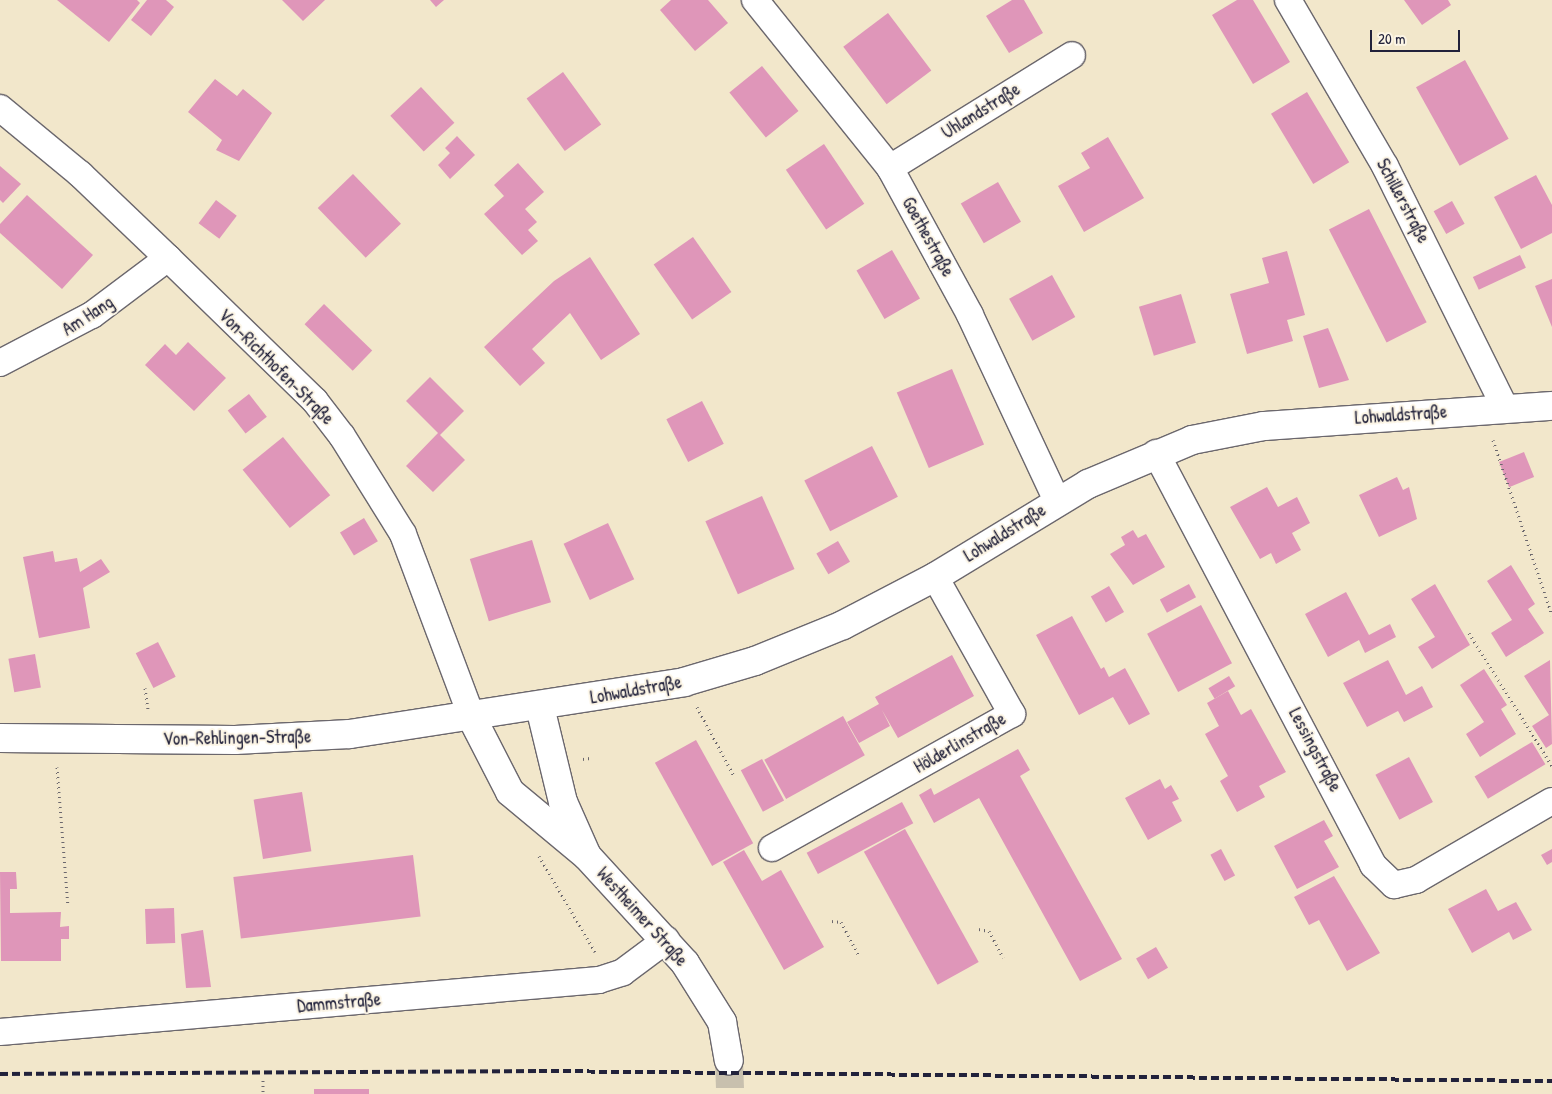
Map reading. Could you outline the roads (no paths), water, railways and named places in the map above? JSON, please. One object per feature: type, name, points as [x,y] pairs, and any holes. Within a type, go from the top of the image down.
[{"type":"street","name":"Goethestraße","points":[[755,0],[890,168],[970,315],[1057,501]]},
{"type":"street","name":"Schillerstraße","points":[[1288,0],[1385,166],[1495,409]]},
{"type":"street","name":"Uhlandstraße","points":[[890,168],[1072,55]]},
{"type":"street","name":"Von-Richthofen-Straße","points":[[0,108],[74,169],[315,401],[364,465],[421,574],[472,718]]},
{"type":"street","name":"Am Hang","points":[[0,363],[92,315],[168,258]]},
{"type":"street","name":"Lohwaldstraße","points":[[472,718],[684,682],[799,645],[935,577],[1057,501],[1156,453],[1264,426],[1552,406]]},
{"type":"street","name":"Lessingstraße","points":[[1156,453],[1373,865],[1394,885],[1416,880],[1552,801]]},
{"type":"street","name":"Hölderlinstraße","points":[[772,848],[1012,714],[935,577]]},
{"type":"street","name":"Westheimer Straße","points":[[540,707],[564,802],[587,856]]},
{"type":"street","name":"Von-Rehlingen-Straße","points":[[0,738],[295,738],[472,718]]},
{"type":"street","name":"Westheimer Straße","points":[[472,718],[510,792],[587,856],[666,940],[722,1022],[729,1060]]},
{"type":"street","name":"Dammstraße","points":[[0,1032],[612,977],[666,940]]},
{"type":"tunnel","points":[[729,1060],[730,1094]]},
{"type":"railway","points":[[0,1074],[539,1071],[1552,1081]]}]
